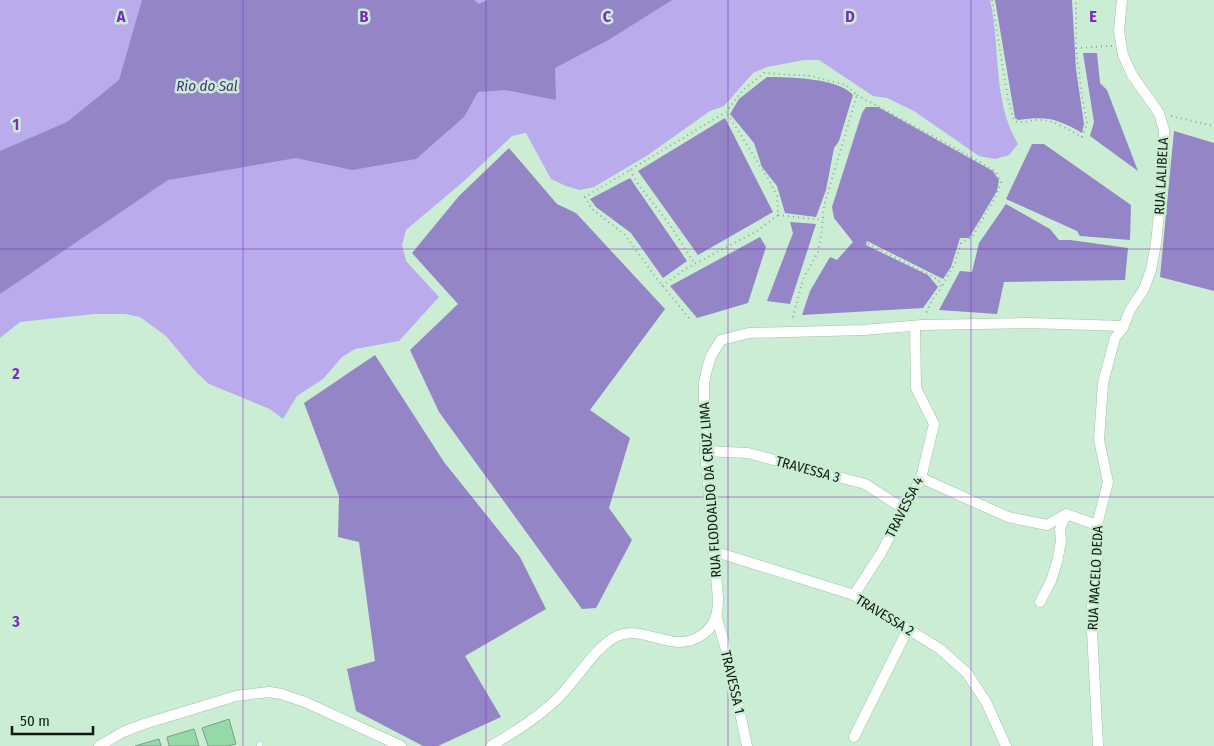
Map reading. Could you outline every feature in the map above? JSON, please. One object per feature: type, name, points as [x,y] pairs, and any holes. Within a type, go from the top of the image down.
[{"type":"street","name":"RUA LALIBELA","points":[[1122,0],[1119,31],[1120,45],[1127,67],[1159,113],[1164,130],[1164,166],[1156,243],[1148,279],[1123,326]]},
{"type":"street","name":"RUA FLODOALDO DA CRUZ LIMA","points":[[717,619],[718,598],[705,452],[704,383],[707,369],[721,340],[740,334],[864,330],[919,325],[1038,323],[1123,326]]},
{"type":"street","name":"TRAVESSA 4","points":[[854,595],[881,553],[921,478],[934,424],[916,388],[919,325]]},
{"type":"street","name":"RUA MACELO DEDA","points":[[1098,746],[1092,605],[1097,565],[1097,525],[1108,482],[1099,440],[1103,383],[1115,338],[1123,326]]},
{"type":"street","name":"TRAVESSA 3","points":[[705,452],[748,454],[865,484],[904,509]]},
{"type":"street","points":[[921,478],[1008,517],[1048,525],[1066,514]]},
{"type":"street","points":[[1066,514],[1097,525]]},
{"type":"street","points":[[1040,602],[1051,581],[1057,562],[1061,540],[1060,529],[1066,514]]},
{"type":"street","name":"TRAVESSA 2","points":[[713,551],[854,595],[940,649],[967,673],[986,702],[1006,746]]},
{"type":"street","points":[[491,746],[506,738],[544,711],[611,639],[624,634],[633,634],[668,641],[688,642],[704,634],[717,619]]},
{"type":"street","name":"TRAVESSA 1","points":[[717,619],[728,656],[748,746]]},
{"type":"street","points":[[854,737],[908,629]]},
{"type":"street","points":[[99,746],[124,732],[144,724],[236,696],[269,692],[305,702],[401,746]]},
{"type":"path","points":[[992,0],[1008,98],[1014,121],[1018,123],[1039,119],[1057,124],[1082,137],[1087,123],[1076,48],[1076,0]]},
{"type":"path","points":[[1076,48],[1120,45]]},
{"type":"path","points":[[689,318],[662,286],[625,235],[592,208],[585,197],[726,112],[743,90],[764,73],[811,76],[846,85],[857,95],[996,172],[1001,182],[997,194],[972,237],[961,243],[955,263],[919,325]]},
{"type":"path","points":[[789,331],[803,279],[818,252],[824,206],[857,95]]},
{"type":"path","points":[[726,112],[768,180],[776,196],[778,215]]},
{"type":"path","points":[[1159,113],[1214,126]]},
{"type":"path","points":[[630,170],[638,184],[670,225],[694,263]]},
{"type":"path","points":[[662,286],[694,263],[757,231],[778,215],[823,220]]},
{"type":"path","points":[[868,244],[932,276],[940,282],[940,288]]},
{"type":"shaded area","points":[[0,0],[990,0],[1004,110],[1018,144],[1009,155],[995,159],[979,156],[914,111],[887,98],[873,96],[819,60],[804,60],[767,67],[753,73],[724,106],[710,111],[648,155],[594,187],[580,190],[551,179],[526,133],[512,136],[464,181],[406,230],[402,245],[406,261],[439,297],[399,341],[355,349],[342,357],[323,379],[297,396],[283,419],[270,409],[209,384],[197,373],[166,336],[140,317],[125,314],[94,314],[20,322],[0,338]]},
{"type":"water","name":"Rio do Sal","points":[[142,0],[474,0],[479,4],[487,0],[672,0],[610,39],[555,68],[556,100],[505,90],[478,92],[464,117],[416,159],[352,170],[296,158],[168,180],[0,294],[0,151],[67,122],[119,80]]},
{"type":"water","points":[[995,0],[1072,0],[1076,69],[1084,124],[1082,133],[1051,119],[1018,120],[1015,118]]},
{"type":"water","points":[[1083,53],[1097,53],[1100,83],[1107,90],[1138,171],[1090,136],[1094,122]]},
{"type":"water","points":[[767,77],[800,78],[825,82],[846,89],[853,95],[839,141],[834,148],[826,190],[816,217],[785,213],[777,186],[762,167],[754,143],[730,114],[739,99]]},
{"type":"water","points":[[866,107],[878,107],[993,171],[999,180],[997,191],[969,238],[960,238],[951,267],[943,279],[867,241],[866,245],[928,275],[938,287],[923,308],[802,315],[810,291],[830,257],[837,260],[853,242],[834,218],[832,207],[862,113]]},
{"type":"water","points":[[725,118],[773,212],[698,255],[638,171]]},
{"type":"water","points":[[1174,131],[1214,143],[1214,291],[1160,277]]},
{"type":"water","points":[[1032,144],[1044,144],[1131,205],[1130,240],[1080,236],[1077,231],[1006,199]]},
{"type":"water","points":[[509,148],[557,204],[576,213],[665,309],[590,410],[630,438],[609,508],[632,540],[596,608],[582,609],[439,412],[410,350],[458,304],[412,253],[459,196]]},
{"type":"water","points":[[630,178],[687,261],[663,278],[631,233],[596,207],[590,199]]},
{"type":"water","points":[[1006,204],[1050,229],[1059,240],[1128,248],[1125,280],[1004,282],[997,314],[939,310],[960,271],[972,272],[979,243]]},
{"type":"water","points":[[790,222],[816,224],[790,304],[767,301],[793,233]]},
{"type":"water","points":[[760,237],[766,247],[748,303],[697,318],[670,286]]},
{"type":"water","points":[[375,355],[444,462],[520,557],[546,609],[465,656],[501,717],[438,746],[423,746],[356,711],[347,669],[375,661],[359,542],[338,537],[339,496],[304,403]]},
{"type":"building","points":[[229,719],[236,744],[208,746],[202,728]]},
{"type":"building","points":[[194,729],[199,746],[169,746],[167,737]]},
{"type":"building","points":[[159,739],[161,746],[135,746]]}]
